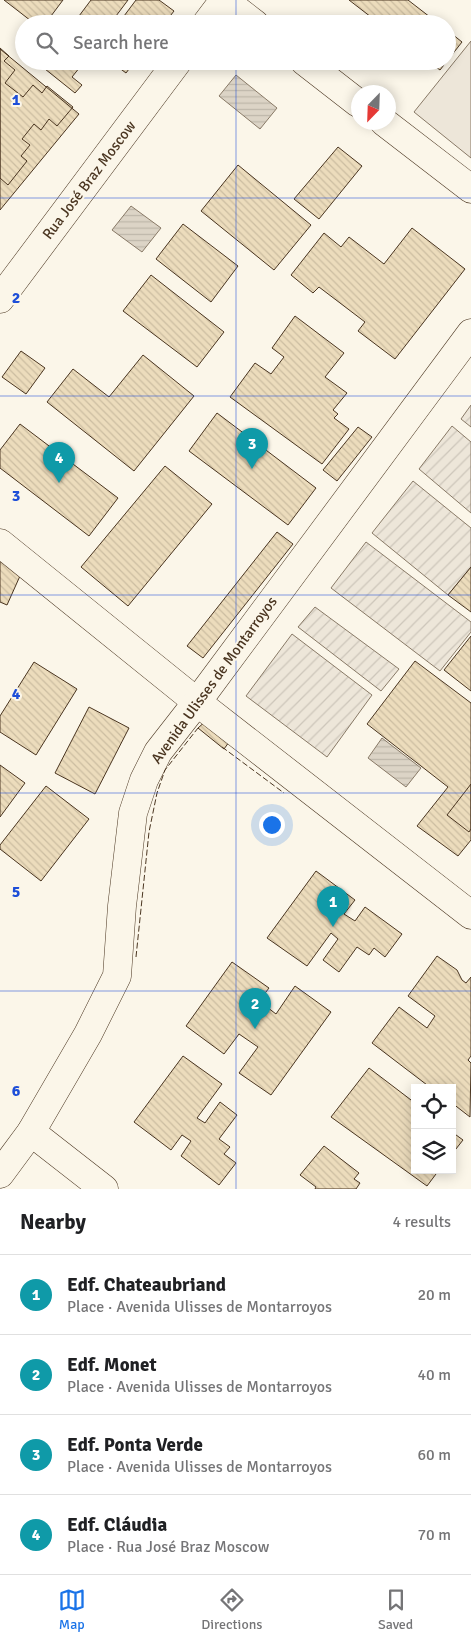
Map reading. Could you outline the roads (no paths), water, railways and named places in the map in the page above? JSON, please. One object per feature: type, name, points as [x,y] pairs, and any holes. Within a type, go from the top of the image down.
[{"type":"street","points":[[213,15],[224,0],[243,15]]},
{"type":"street","name":"Rua José Braz Moscow","points":[[0,299],[171,70]]},
{"type":"street","points":[[316,70],[351,98]]},
{"type":"street","points":[[394,130],[471,189]]},
{"type":"street","name":"Avenida Ulisses de Montarroyos","points":[[0,1174],[31,1132],[88,1034],[117,976],[122,906],[133,813],[144,780],[158,752],[471,332]]},
{"type":"street","points":[[0,543],[197,702],[471,915]]},
{"type":"street","points":[[31,1132],[104,1189]]},
{"type":"place","name":"Edf. Ponta Verde","points":[[252,469]]},
{"type":"place","name":"Edf. Cláudia","points":[[59,483]]},
{"type":"place","name":"Edf. Chateaubriand","points":[[333,927]]},
{"type":"place","name":"Edf. Monet","points":[[255,1029]]}]
